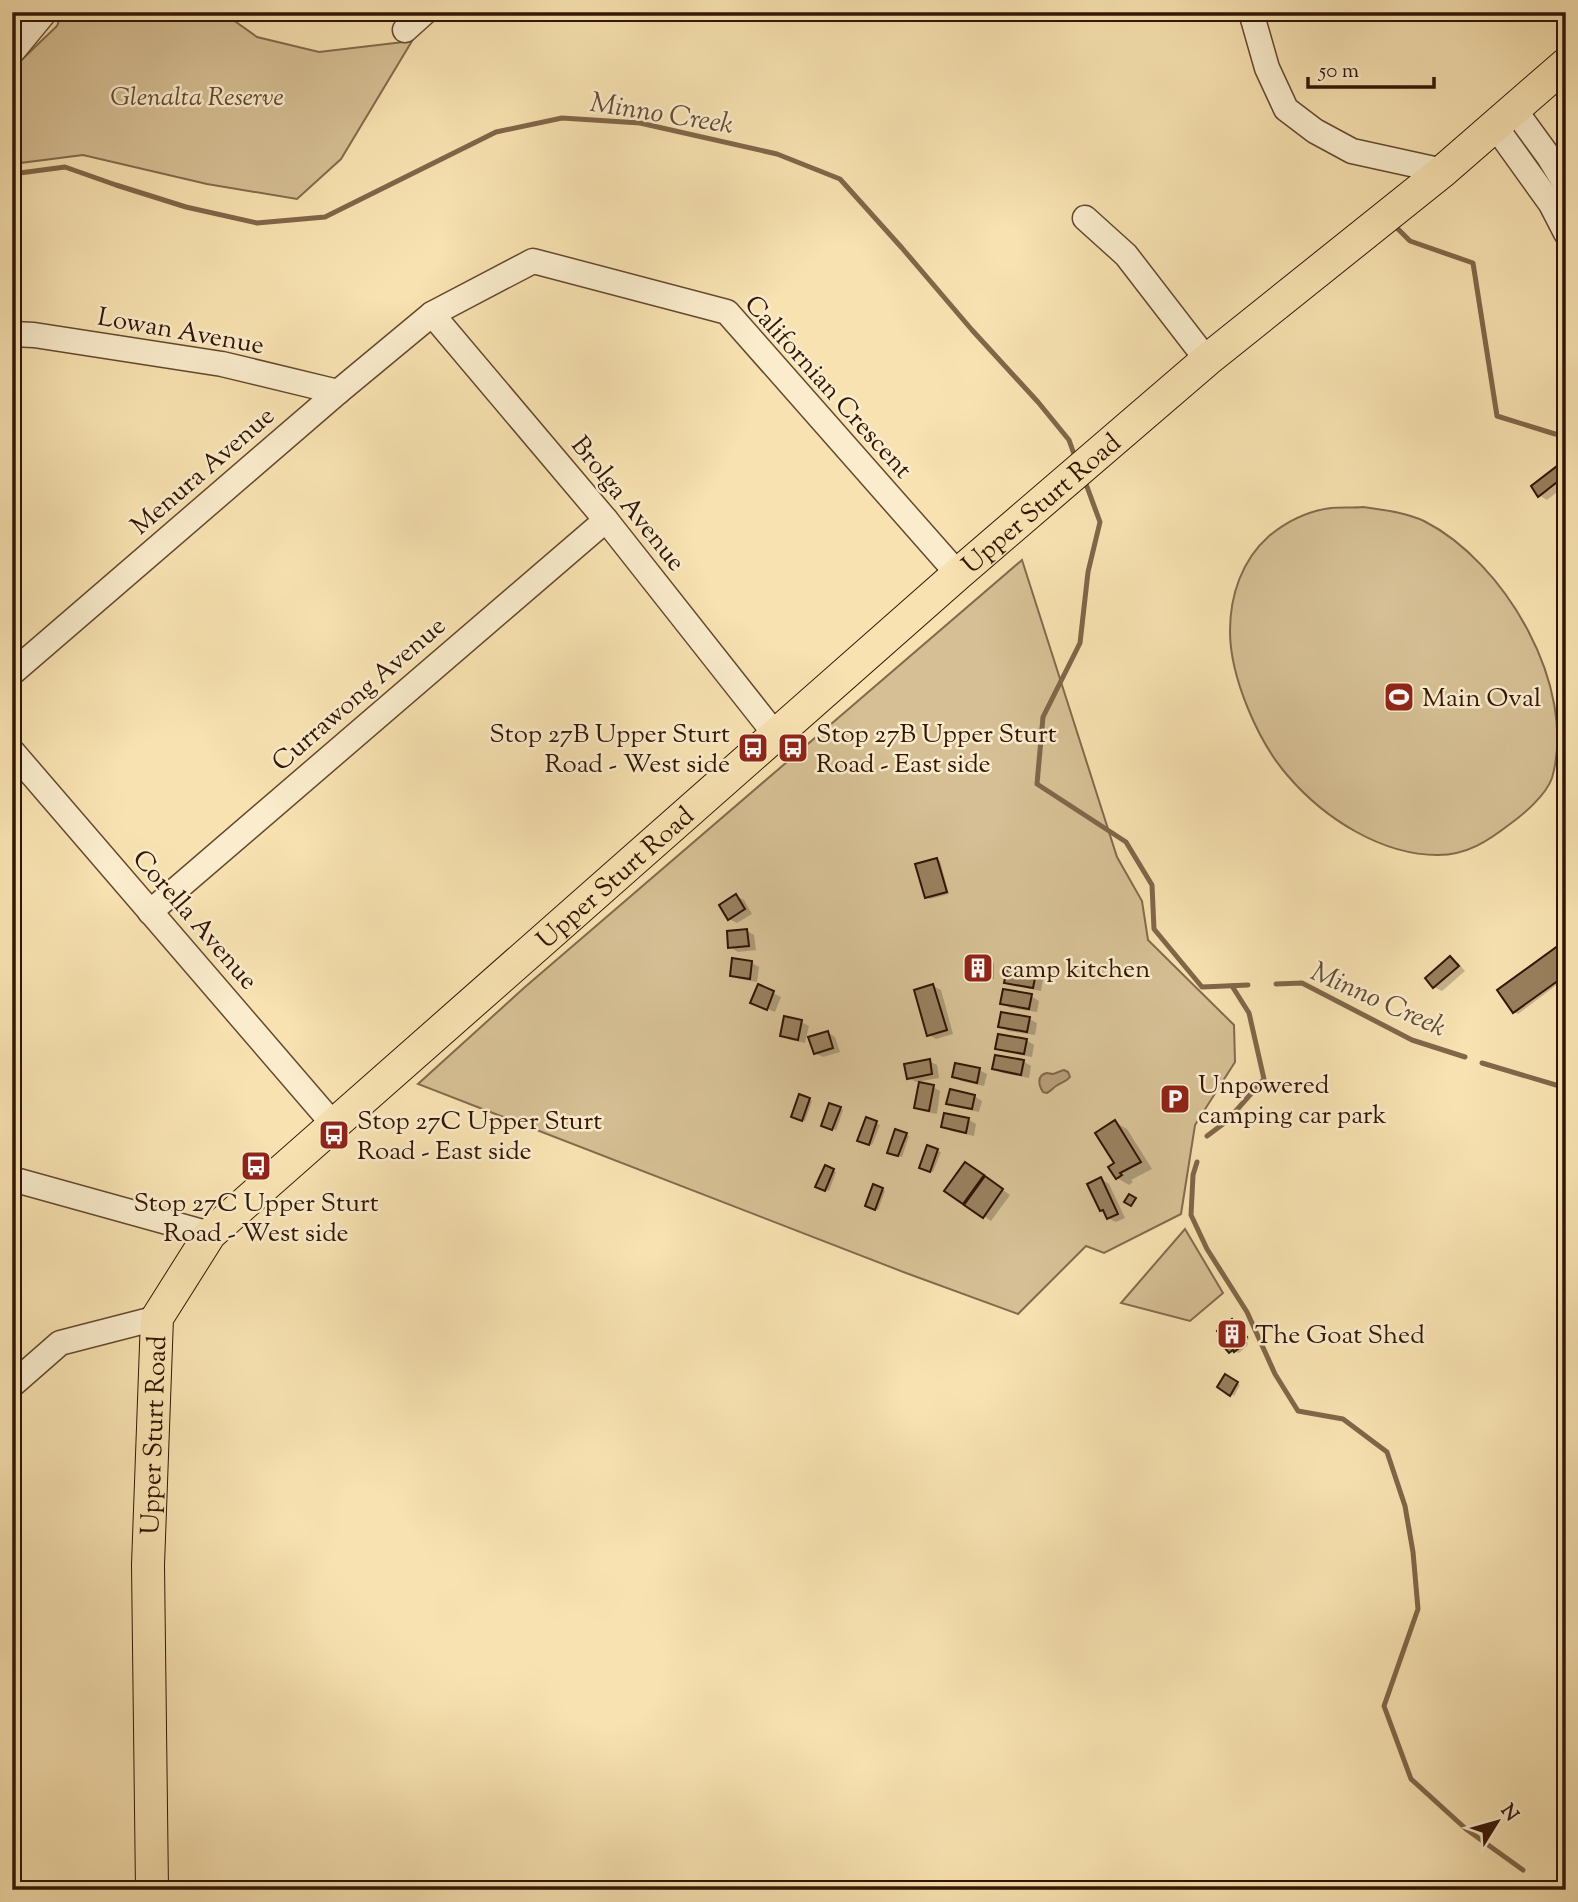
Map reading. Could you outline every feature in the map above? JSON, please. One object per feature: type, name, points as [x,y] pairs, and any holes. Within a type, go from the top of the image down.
[{"type":"main road","name":"Upper Sturt Road","points":[[152,1890],[149,1565],[157,1318],[210,1234],[958,574],[1208,359],[1443,171],[1566,64]]},
{"type":"street","points":[[12,52],[45,12]]},
{"type":"street","points":[[405,30],[425,12]]},
{"type":"street","points":[[1251,12],[1267,68],[1286,109],[1315,131],[1352,151],[1443,171]]},
{"type":"street","points":[[1504,118],[1549,157],[1566,185]]},
{"type":"street","points":[[1504,118],[1566,233]]},
{"type":"street","points":[[1085,218],[1126,255],[1208,359]]},
{"type":"street","name":"Californian Crescent","points":[[432,314],[533,261],[727,312],[958,574]]},
{"type":"street","name":"Menura Avenue","points":[[12,673],[432,314]]},
{"type":"street","name":"Brolga Avenue","points":[[432,314],[606,520],[775,734]]},
{"type":"street","name":"Lowan Avenue","points":[[12,334],[34,335],[222,364],[338,392]]},
{"type":"street","name":"Currawong Avenue","points":[[150,912],[606,520]]},
{"type":"street","name":"Corella Avenue","points":[[12,751],[334,1125]]},
{"type":"street","points":[[12,1179],[210,1234]]},
{"type":"street","points":[[12,1385],[60,1343],[157,1318]]},
{"type":"green space","name":"Glenalta Reserve","points":[[62,12],[222,12],[257,37],[319,52],[412,41],[341,159],[297,199],[207,184],[83,155],[12,164],[12,69],[57,26]]},
{"type":"green space","name":"Main Oval","points":[[1363,507],[1417,518],[1454,540],[1482,566],[1507,596],[1528,631],[1544,668],[1554,705],[1557,743],[1552,778],[1534,804],[1516,820],[1485,841],[1458,853],[1438,855],[1396,849],[1355,831],[1336,819],[1302,791],[1277,762],[1256,727],[1240,688],[1231,649],[1232,604],[1239,579],[1252,556],[1269,536],[1306,514],[1322,509]]},
{"type":"green space","points":[[1022,560],[1117,857],[1142,901],[1148,940],[1234,1025],[1235,1062],[1195,1125],[1181,1214],[1104,1253],[1086,1246],[1018,1314],[418,1084],[525,987]]},
{"type":"green space","points":[[1185,1229],[1223,1293],[1190,1321],[1121,1303]]},
{"type":"shaded area","points":[[1064,1070],[1070,1077],[1047,1093],[1043,1092],[1041,1076]]},
{"type":"building","points":[[1561,463],[1566,469],[1566,475],[1538,497],[1531,486]]},
{"type":"building","points":[[937,858],[947,892],[925,898],[915,864]]},
{"type":"building","points":[[736,894],[745,909],[728,920],[719,905]]},
{"type":"building","points":[[747,929],[749,946],[728,948],[727,931]]},
{"type":"building","points":[[1566,940],[1566,975],[1513,1013],[1497,990]]},
{"type":"building","name":"camp kitchen","points":[[969,956],[987,957],[986,976],[969,975]]},
{"type":"building","points":[[1450,956],[1459,966],[1433,988],[1425,978]]},
{"type":"building","points":[[732,958],[752,961],[750,979],[730,976]]},
{"type":"building","points":[[1007,968],[1036,973],[1033,988],[1004,983]]},
{"type":"building","points":[[758,984],[774,991],[767,1010],[750,1003]]},
{"type":"building","points":[[933,984],[947,1030],[927,1036],[914,990]]},
{"type":"building","points":[[1003,989],[1032,994],[1029,1009],[1000,1004]]},
{"type":"building","points":[[1001,1012],[1030,1017],[1027,1032],[998,1027]]},
{"type":"building","points":[[784,1016],[802,1020],[798,1040],[780,1036]]},
{"type":"building","points":[[828,1031],[833,1048],[814,1054],[808,1037]]},
{"type":"building","points":[[998,1034],[1027,1039],[1024,1054],[995,1049]]},
{"type":"building","points":[[995,1055],[1024,1060],[1021,1075],[992,1069]]},
{"type":"building","points":[[930,1059],[932,1074],[907,1079],[904,1064]]},
{"type":"building","points":[[955,1063],[980,1068],[977,1083],[952,1077]]},
{"type":"building","points":[[919,1082],[934,1085],[929,1111],[914,1108]]},
{"type":"building","points":[[950,1089],[975,1095],[972,1109],[946,1104]]},
{"type":"building","points":[[799,1094],[810,1098],[802,1121],[791,1117]]},
{"type":"building","points":[[829,1103],[841,1107],[832,1130],[821,1126]]},
{"type":"building","points":[[944,1113],[969,1118],[966,1133],[941,1127]]},
{"type":"building","points":[[866,1117],[877,1121],[869,1145],[857,1141]]},
{"type":"building","points":[[1115,1120],[1141,1162],[1120,1173],[1122,1175],[1116,1179],[1108,1167],[1114,1163],[1095,1133]]},
{"type":"building","points":[[895,1129],[907,1133],[898,1156],[887,1153]]},
{"type":"building","points":[[927,1145],[938,1149],[930,1172],[919,1168]]},
{"type":"building","points":[[965,1162],[984,1175],[963,1204],[944,1191]]},
{"type":"building","points":[[825,1165],[834,1169],[825,1191],[815,1187]]},
{"type":"building","points":[[985,1176],[1003,1189],[983,1218],[964,1205]]},
{"type":"building","points":[[1101,1177],[1118,1214],[1107,1219],[1103,1210],[1100,1211],[1087,1184]]},
{"type":"building","points":[[873,1184],[883,1188],[875,1210],[865,1206]]},
{"type":"building","points":[[1129,1194],[1136,1198],[1131,1206],[1124,1202]]},
{"type":"building","name":"The Goat Shed","points":[[1232,1319],[1247,1337],[1243,1340],[1246,1343],[1229,1353],[1219,1341],[1222,1338],[1217,1331]]},
{"type":"building","points":[[1225,1374],[1238,1382],[1230,1396],[1217,1387]]},
{"type":"waterway","name":"Minno Creek","points":[[12,174],[65,167],[186,207],[257,223],[325,217],[496,132],[562,118],[640,123],[777,154],[840,179],[1038,402],[1069,440],[1074,454]]},
{"type":"waterway","points":[[1395,226],[1410,241],[1473,263],[1497,416],[1555,434],[1566,434]]},
{"type":"waterway","name":"Minno Creek","points":[[1086,484],[1100,522],[1088,572],[1080,643],[1043,717],[1037,784],[1126,842],[1152,885],[1154,929],[1202,987],[1248,985]]},
{"type":"waterway","name":"Minno Creek","points":[[1276,984],[1302,983],[1412,1040],[1465,1057]]},
{"type":"waterway","points":[[1207,1136],[1227,1121],[1264,1079],[1249,1013],[1232,986]]},
{"type":"waterway","name":"Minno Creek","points":[[1482,1063],[1566,1088]]},
{"type":"waterway","points":[[1197,1162],[1193,1175],[1191,1215],[1207,1249],[1247,1312],[1275,1374],[1298,1411],[1343,1419],[1387,1452],[1405,1506],[1413,1552],[1418,1609],[1384,1706],[1411,1779],[1466,1829],[1523,1870]]},
{"type":"place","name":"Main Oval","points":[[1399,697]]},
{"type":"place","name":"Stop 27B Upper Sturt Road - West side","points":[[753,748]]},
{"type":"place","name":"Stop 27B Upper Sturt Road - East side","points":[[793,748]]},
{"type":"place","name":"camp kitchen","points":[[978,968]]},
{"type":"place","name":"Unpowered camping car park","points":[[1175,1099]]},
{"type":"place","name":"Stop 27C Upper Sturt Road - East side","points":[[334,1135]]},
{"type":"place","name":"Stop 27C Upper Sturt Road - West side","points":[[256,1166]]},
{"type":"place","name":"The Goat Shed","points":[[1232,1334]]}]
